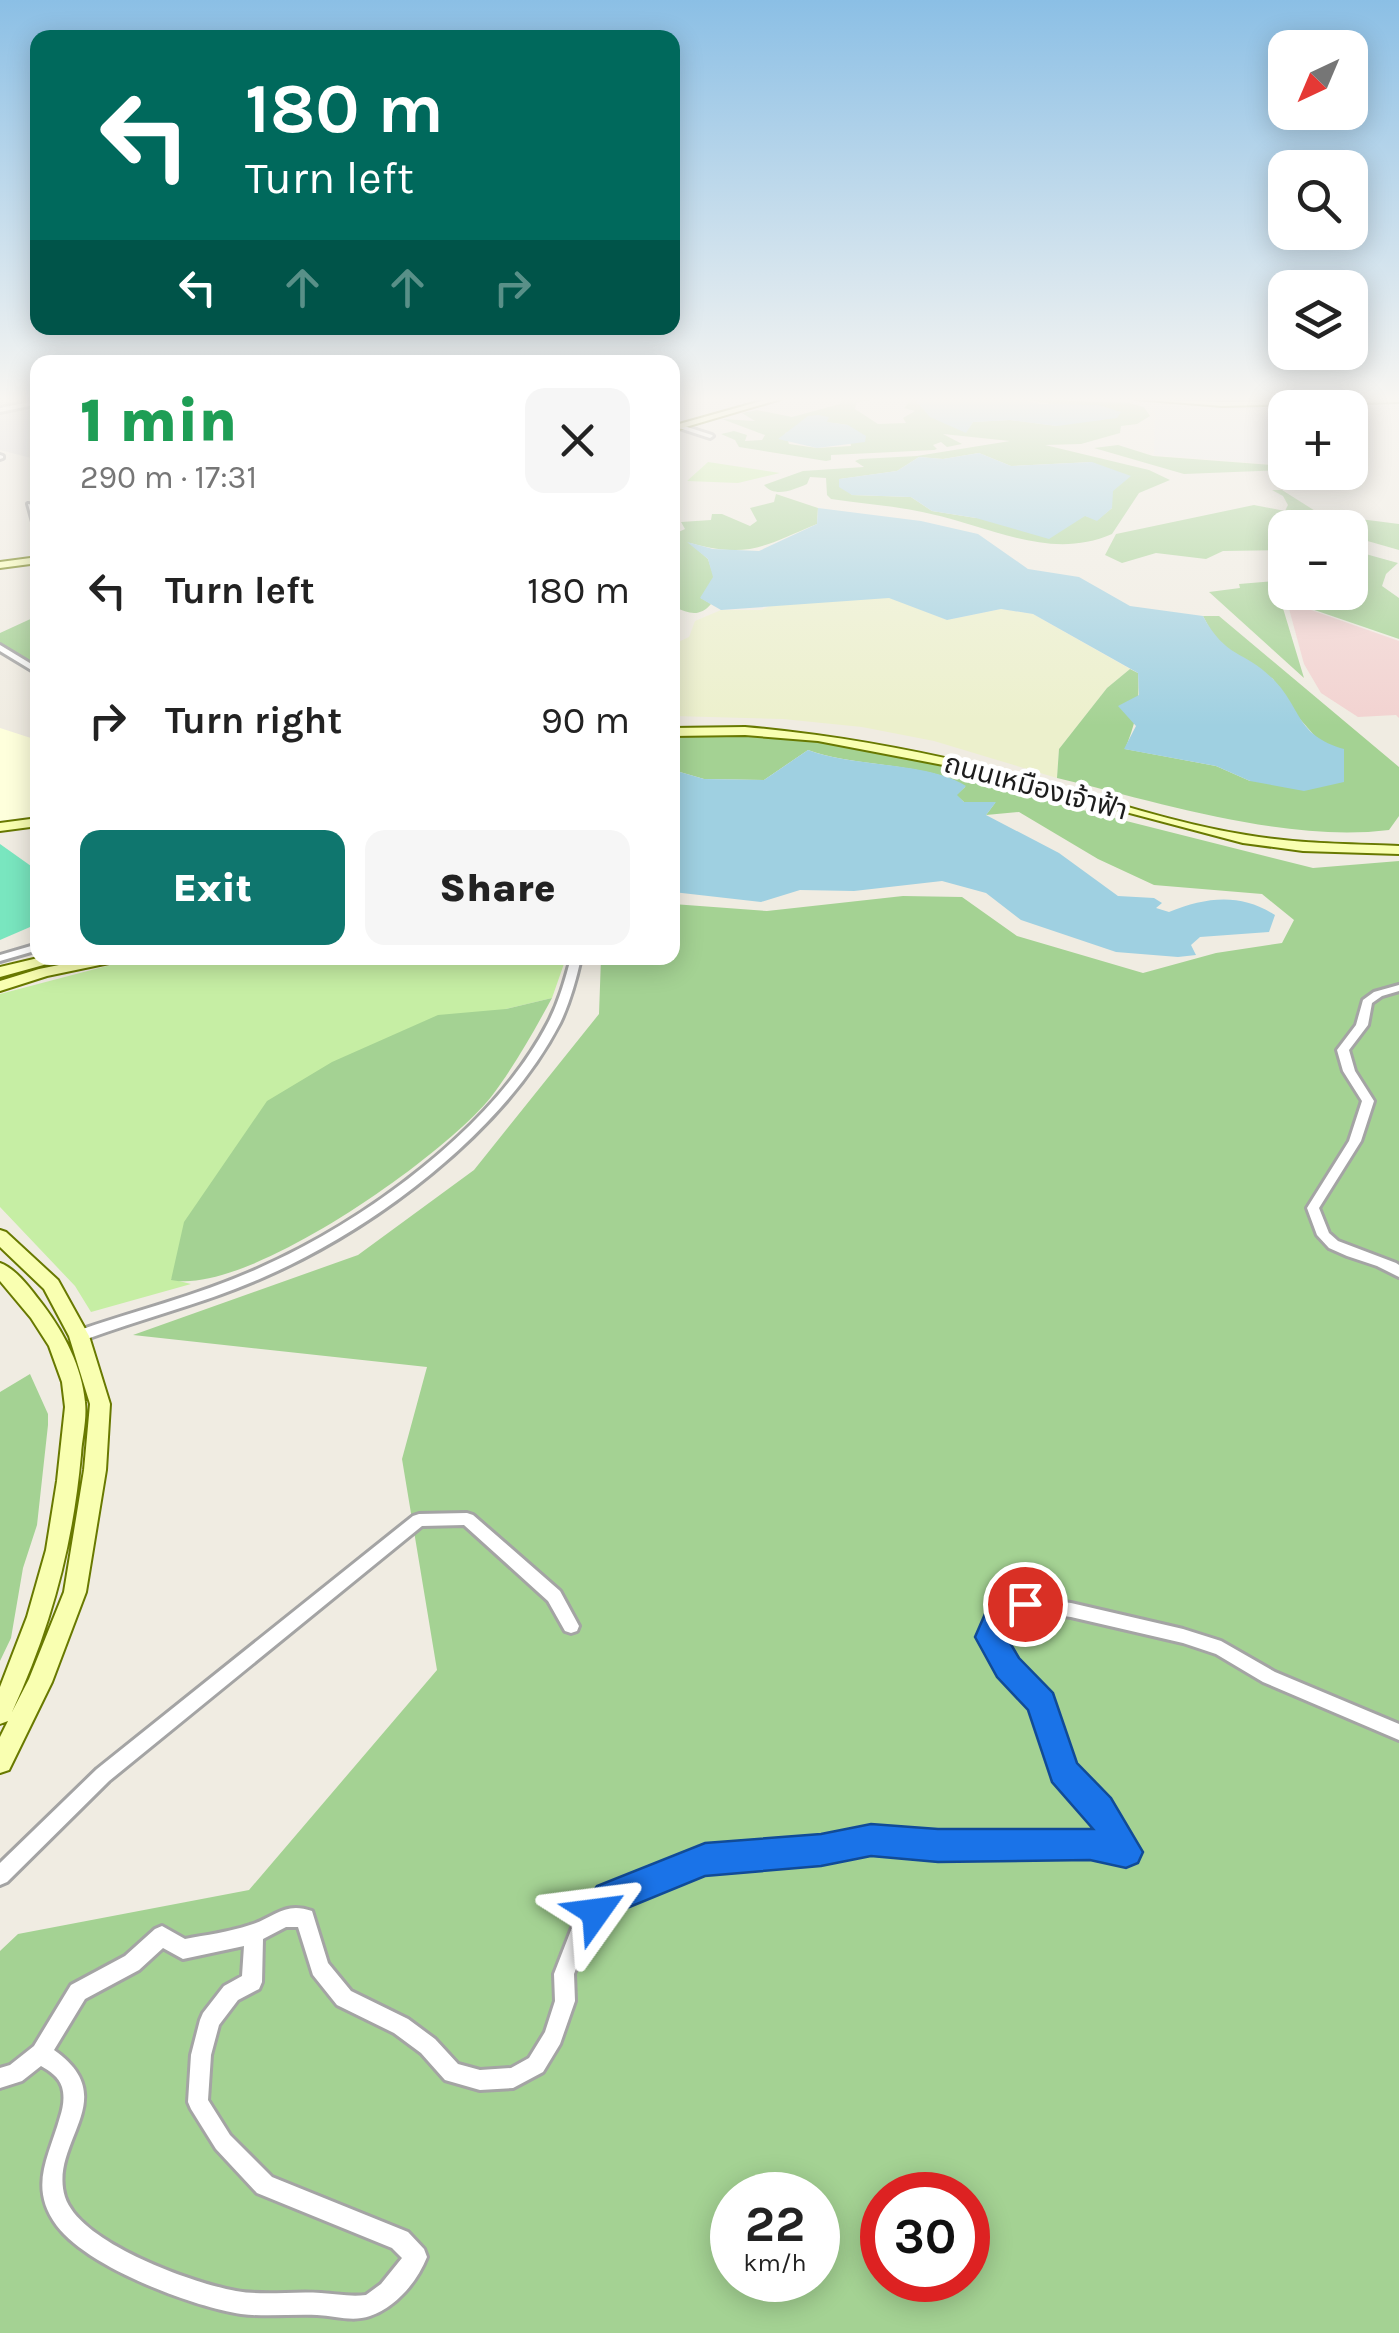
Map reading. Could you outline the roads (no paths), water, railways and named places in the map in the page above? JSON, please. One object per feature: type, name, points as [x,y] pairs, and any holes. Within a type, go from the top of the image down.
[{"type":"street","points":[[1,567],[30,559]]},
{"type":"street","points":[[0,646],[30,667]]},
{"type":"street","name":"ถนนเหมืองเจ้าฟ้า","points":[[680,724],[818,728],[892,738],[1244,834],[1399,842]]},
{"type":"street","name":"ถนนเหมืองเจ้าฟ้า","points":[[680,732],[750,731],[858,741],[1244,834],[1319,848],[1399,850]]},
{"type":"street","points":[[0,826],[30,823]]},
{"type":"street","points":[[0,958],[30,949]]},
{"type":"street","points":[[0,972],[30,964]]},
{"type":"street","points":[[0,986],[79,965]]},
{"type":"street","points":[[79,1336],[264,1272],[348,1224],[417,1178],[484,1115],[536,1053],[563,1000],[574,965]]},
{"type":"street","points":[[1399,988],[1367,1002],[1362,1025],[1343,1050],[1368,1101],[1354,1141],[1313,1208],[1325,1238],[1389,1264],[1399,1272]]},
{"type":"street","points":[[0,1236],[52,1285],[79,1336],[100,1404],[95,1470],[76,1592],[40,1682],[0,1762]]},
{"type":"street","points":[[0,1270],[48,1326],[75,1401],[70,1473],[51,1581],[19,1675],[0,1712]]},
{"type":"street","points":[[0,1876],[103,1775],[419,1520],[467,1520],[554,1596],[572,1626]]},
{"type":"street","points":[[0,2078],[15,2074],[41,2053],[78,1992],[132,1963],[162,1936],[182,1948],[254,1934],[284,1918],[305,1918],[320,1968],[344,1998],[401,2026],[428,2046],[452,2073],[480,2080],[513,2078],[536,2065],[553,2037],[565,2001],[564,1974],[582,1927],[610,1898],[705,1860],[821,1850],[871,1840],[938,1846],[1090,1844],[1126,1852],[1099,1809],[1063,1771],[1042,1703],[1008,1667],[990,1637],[999,1616],[1025,1604],[1071,1610],[1221,1648],[1269,1677],[1399,1732]]},
{"type":"street","points":[[41,2053],[62,2064],[74,2084],[70,2130],[50,2169],[55,2204],[82,2234],[124,2264],[222,2299],[260,2305],[368,2306],[404,2277],[416,2257],[400,2240],[265,2185],[223,2142],[198,2102],[210,2020],[231,1993],[252,1982],[254,1934]]},
{"type":"water","points":[[818,508],[921,521],[978,534],[1028,569],[1079,577],[1130,606],[1203,616],[1220,640],[1273,679],[1316,736],[1344,749],[1344,782],[1304,791],[1250,781],[1216,766],[1124,749],[1136,726],[1118,706],[1139,695],[1138,673],[1033,614],[1001,609],[947,620],[889,598],[721,610],[700,598],[713,577],[708,559],[687,542],[713,549],[759,551],[817,524]]},
{"type":"water","points":[[927,508],[1112,508],[1097,521],[1085,516],[1049,539],[976,518]]},
{"type":"water","points":[[808,750],[931,772],[966,786],[957,795],[964,802],[996,802],[986,815],[1059,853],[1118,896],[1154,898],[1162,903],[1156,908],[1169,912],[1197,903],[1236,900],[1275,915],[1269,932],[1200,937],[1191,945],[1196,955],[1178,957],[1116,952],[1021,920],[986,893],[942,881],[854,891],[800,890],[761,902],[680,893],[680,772],[704,779],[764,780]]}]
